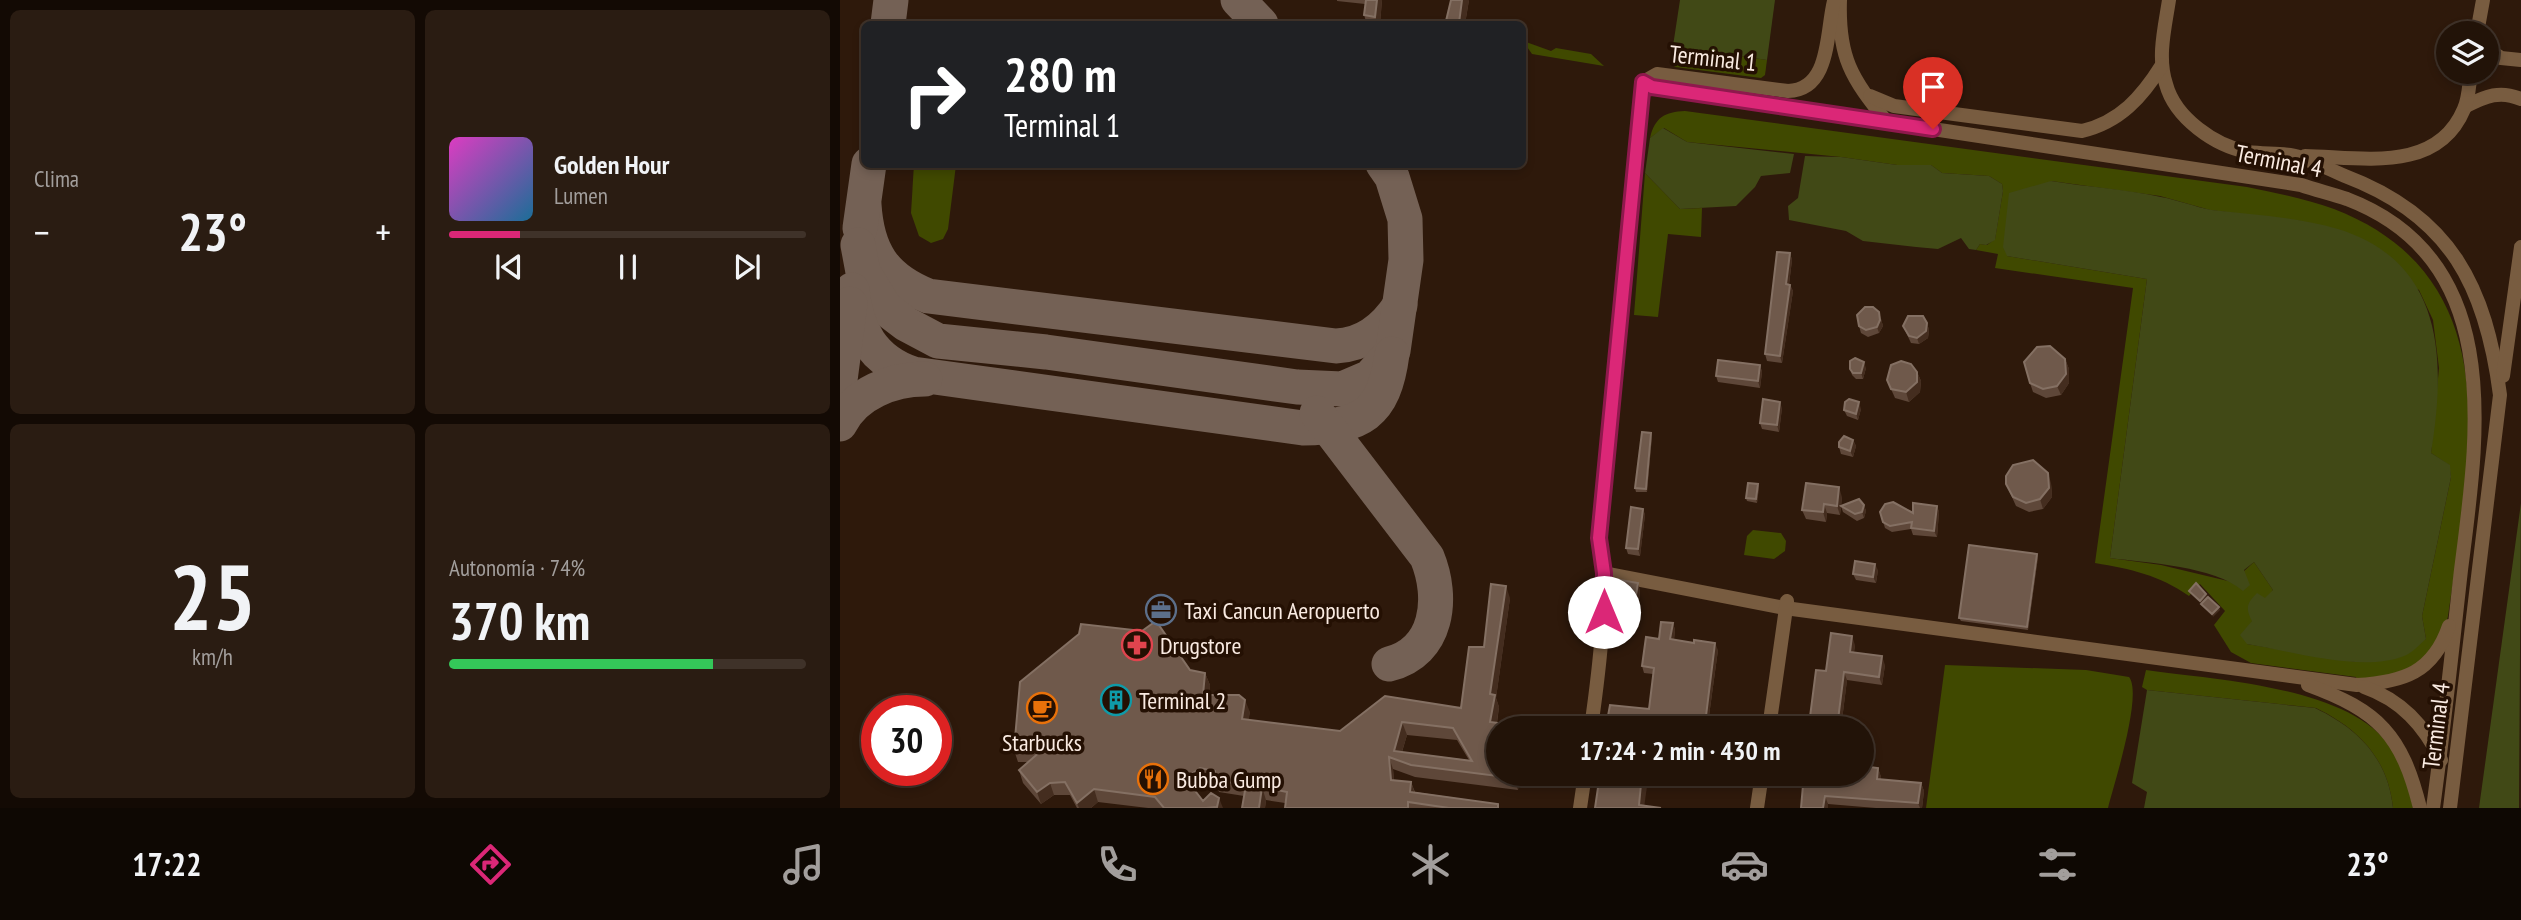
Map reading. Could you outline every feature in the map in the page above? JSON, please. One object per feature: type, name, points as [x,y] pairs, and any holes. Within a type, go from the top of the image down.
[{"type":"street","points":[[1837,0],[1841,46],[1855,81],[1887,122]]},
{"type":"street","name":"Terminal 1","points":[[1643,82],[1657,74],[1788,91],[1805,89],[1820,73],[1837,0]]},
{"type":"street","name":"Terminal 4","points":[[2169,0],[2162,65],[2166,86],[2176,104],[2192,123],[2230,148],[2292,155],[2370,185],[2413,211],[2446,241],[2480,301],[2491,339],[2500,395],[2450,808]]},
{"type":"street","points":[[2479,21],[2483,0]]},
{"type":"street","points":[[2499,57],[2521,60]]},
{"type":"street","points":[[1855,81],[1872,97],[1894,106],[2082,131],[2101,127],[2129,109],[2162,65]]},
{"type":"street","points":[[1593,716],[1604,631],[1604,573],[1599,538],[1643,82]]},
{"type":"street","name":"Terminal 1","points":[[1643,82],[1678,91],[1887,122]]},
{"type":"street","points":[[2292,155],[2387,160],[2407,157],[2439,143],[2455,128],[2466,106],[2469,84]]},
{"type":"street","points":[[2466,106],[2494,94],[2506,93],[2521,99]]},
{"type":"street","name":"Terminal 4","points":[[1887,122],[2301,185],[2348,200],[2404,234],[2440,274],[2455,302],[2474,363],[2476,445],[2458,599]]},
{"type":"street","points":[[2500,395],[2521,247]]},
{"type":"street","points":[[1604,573],[1786,603],[2357,685],[2397,681],[2410,676],[2424,665],[2444,640],[2458,599]]},
{"type":"street","points":[[2433,808],[2458,599]]},
{"type":"street","points":[[1771,716],[1786,603]]},
{"type":"street","points":[[2287,677],[2339,696],[2390,734],[2412,774],[2420,808]]},
{"type":"street","points":[[2357,685],[2383,694],[2402,706],[2425,733],[2440,758],[2452,791]]},
{"type":"street","points":[[1580,808],[1583,786]]},
{"type":"street","points":[[1757,808],[1760,786]]},
{"type":"green space","points":[[1680,0],[1775,0],[1767,60],[1673,46]]},
{"type":"green space","points":[[1526,42],[1551,51],[1556,48],[1591,54],[1604,66],[1532,54]]},
{"type":"green space","points":[[1673,46],[1767,60],[1765,75],[1761,78],[1675,67],[1670,62]]},
{"type":"green space","points":[[1678,112],[2247,187],[2334,209],[2392,240],[2431,281],[2455,329],[2467,382],[2469,440],[2464,499],[2448,616],[2443,633],[2435,646],[2426,657],[2403,671],[2358,684],[2356,677],[2251,663],[2231,652],[2214,625],[2225,611],[2200,584],[2189,596],[2144,574],[2095,563],[2133,288],[1995,268],[1998,254],[1976,250],[1980,244],[1987,245],[1995,239],[2003,191],[2002,184],[1989,176],[1942,173],[1931,165],[1897,165],[1687,142],[1664,128],[1650,138],[1658,120],[1666,114]],"holes":[[[2051,181],[2160,196],[2210,210],[2301,221],[2419,290],[2433,320],[2439,368],[2431,453],[2449,465],[2451,477],[2422,616],[2426,639],[2357,662],[2247,644],[2252,621],[2273,590],[2254,562],[2232,582],[2161,565],[2110,558],[2147,279],[2007,256]]]},
{"type":"green space","points":[[1663,128],[1687,142],[1794,154],[1790,173],[1761,176],[1755,187],[1736,206],[1680,209],[1645,173],[1650,138]]},
{"type":"green space","points":[[1805,156],[1841,157],[1897,165],[1931,165],[1942,173],[1989,176],[2002,184],[2003,191],[1995,240],[1986,245],[1980,244],[1976,250],[1969,249],[1961,238],[1938,249],[1916,247],[1863,241],[1846,231],[1789,220],[1788,206],[1798,198]]},
{"type":"green space","points":[[914,168],[956,168],[948,229],[943,239],[931,243],[919,236],[911,213]]},
{"type":"green space","points":[[1645,173],[1680,209],[1702,208],[1701,237],[1668,234],[1658,317],[1634,315]]},
{"type":"green space","points":[[2051,181],[2147,194],[2212,210],[2323,225],[2373,244],[2400,265],[2418,290],[2430,319],[2436,350],[2438,384],[2431,453],[2450,465],[2451,477],[2422,616],[2426,639],[2413,651],[2387,661],[2347,662],[2247,644],[2240,635],[2252,621],[2248,613],[2249,603],[2257,593],[2265,598],[2273,590],[2254,562],[2244,570],[2250,585],[2243,591],[2231,583],[2198,571],[2110,558],[2147,279],[2007,256],[2003,247],[2009,193]]},
{"type":"green space","points":[[2521,503],[2519,808],[2479,808]]},
{"type":"green space","points":[[1753,530],[1781,533],[1786,541],[1785,551],[1774,559],[1744,555],[1747,536]]},
{"type":"green space","points":[[1945,665],[2086,670],[2129,677],[2132,687],[2130,720],[2108,808],[1926,808]]},
{"type":"green space","points":[[2146,670],[2279,690],[2345,711],[2372,727],[2391,748],[2402,770],[2413,808],[2393,808],[2385,775],[2369,748],[2345,726],[2316,708],[2147,690],[2142,687]]},
{"type":"green space","points":[[2147,690],[2315,708],[2345,726],[2369,748],[2385,775],[2393,808],[2144,808],[2147,792],[2132,783]]},
{"type":"building","points":[[1366,0],[1377,0],[1375,17],[1364,15]]},
{"type":"building","points":[[1451,0],[1462,0],[1459,21],[1446,21]]},
{"type":"building","points":[[1777,252],[1790,253],[1786,284],[1790,285],[1780,356],[1765,354]]},
{"type":"building","points":[[1865,307],[1873,307],[1879,312],[1877,327],[1866,330],[1859,326],[1857,315]]},
{"type":"building","points":[[1908,316],[1923,316],[1927,323],[1926,331],[1917,338],[1909,336],[1903,326]]},
{"type":"building","points":[[2050,346],[2065,359],[2066,374],[2057,386],[2043,389],[2030,383],[2024,362],[2037,347]]},
{"type":"building","points":[[1855,358],[1864,362],[1861,373],[1853,373],[1850,369],[1850,361]]},
{"type":"building","points":[[1718,360],[1760,365],[1758,381],[1716,376]]},
{"type":"building","points":[[1901,361],[1911,364],[1917,372],[1917,382],[1906,392],[1891,389],[1887,380],[1891,365]]},
{"type":"building","points":[[1763,399],[1780,402],[1777,425],[1760,423]]},
{"type":"building","points":[[1849,399],[1859,402],[1856,414],[1844,410],[1845,402]]},
{"type":"building","points":[[1642,432],[1651,433],[1646,489],[1635,488]]},
{"type":"building","points":[[1844,436],[1853,440],[1850,451],[1839,447]]},
{"type":"building","points":[[2033,460],[2048,473],[2049,488],[2040,499],[2026,503],[2013,497],[2006,484],[2006,476],[2013,465]]},
{"type":"building","points":[[1748,483],[1758,484],[1756,499],[1746,498]]},
{"type":"building","points":[[1806,483],[1839,487],[1837,506],[1824,504],[1823,512],[1802,510]]},
{"type":"building","points":[[1859,499],[1864,505],[1862,512],[1855,514],[1841,506]]},
{"type":"building","points":[[1893,502],[1913,513],[1913,503],[1937,506],[1934,531],[1911,528],[1912,522],[1890,526],[1883,522],[1880,512],[1885,504]]},
{"type":"building","points":[[1631,507],[1643,509],[1638,549],[1626,548]]},
{"type":"building","points":[[1969,545],[2037,554],[2027,627],[1959,618]]},
{"type":"building","points":[[1855,561],[1875,564],[1873,577],[1853,574]]},
{"type":"building","points":[[1620,580],[1638,583],[1636,595],[1619,592]]},
{"type":"building","points":[[2196,583],[2206,594],[2200,601],[2189,591]]},
{"type":"building","name":"Terminal 2","points":[[1491,584],[1506,586],[1490,694],[1495,695],[1491,716],[1486,716],[1486,775],[1411,765],[1389,757],[1391,780],[1411,782],[1410,792],[1498,804],[1498,808],[1449,808],[1408,802],[1408,808],[1285,808],[1287,792],[1262,787],[1259,808],[1242,808],[1246,785],[1215,780],[1215,771],[1200,768],[1190,775],[1175,773],[1186,779],[1203,801],[1211,793],[1219,798],[1217,807],[1164,808],[1155,797],[1094,789],[1077,803],[1065,782],[1050,783],[1037,792],[1019,770],[1041,751],[1014,750],[1020,682],[1079,634],[1081,624],[1142,631],[1156,621],[1190,670],[1205,673],[1203,695],[1239,695],[1245,700],[1242,719],[1340,731],[1385,696],[1461,708],[1469,647],[1484,647]],"holes":[[[1402,722],[1453,728],[1472,761],[1394,751]]]},
{"type":"building","points":[[2208,597],[2219,607],[2212,614],[2201,604]]},
{"type":"building","points":[[1661,622],[1673,623],[1670,639],[1715,643],[1706,716],[1608,716],[1610,705],[1649,709],[1654,668],[1642,666],[1646,637],[1659,639]]},
{"type":"building","points":[[1831,633],[1852,636],[1850,652],[1882,656],[1879,677],[1844,672],[1838,716],[1810,716],[1816,670],[1826,671]]},
{"type":"building","points":[[1874,768],[1878,768],[1877,779],[1921,783],[1918,803],[1825,796],[1823,808],[1801,808],[1803,786],[1874,786]]},
{"type":"building","points":[[1598,786],[1641,786],[1639,805],[1661,808],[1595,808]]},
{"type":"taxiway","points":[[888,21],[891,0]]},
{"type":"taxiway","points":[[1238,0],[1258,21]]},
{"type":"taxiway","points":[[860,228],[868,168]]},
{"type":"taxiway","points":[[858,245],[863,272],[885,308],[906,324],[938,341],[1046,352],[1297,387],[1342,389],[1370,377],[1393,351],[1406,260],[1405,219],[1392,177],[1386,168]]},
{"type":"taxiway","points":[[864,205],[869,236],[880,261],[899,281],[928,296],[1336,346],[1346,345],[1372,334],[1400,305]]},
{"type":"taxiway","points":[[852,290],[858,318],[869,342],[887,361],[913,374],[1303,428],[1340,425],[1366,414],[1383,391],[1392,354]]},
{"type":"taxiway","points":[[840,380],[850,304]]},
{"type":"taxiway","points":[[840,424],[855,404],[876,390],[900,382],[925,379]]},
{"type":"taxiway","points":[[1317,413],[1427,557],[1432,573],[1435,606],[1427,636],[1418,648],[1405,658],[1389,664]]},
{"type":"place","name":"Taxi Cancun Aeropuerto","points":[[1161,610]]},
{"type":"place","name":"Drugstore","points":[[1137,645]]},
{"type":"place","name":"Terminal 2","points":[[1116,700]]},
{"type":"place","name":"Starbucks","points":[[1042,708]]},
{"type":"place","name":"Bubba Gump","points":[[1153,779]]},
{"type":"route","points":[[1604,612],[1604,573],[1599,538],[1643,82],[1652,87],[1933,129]]}]
